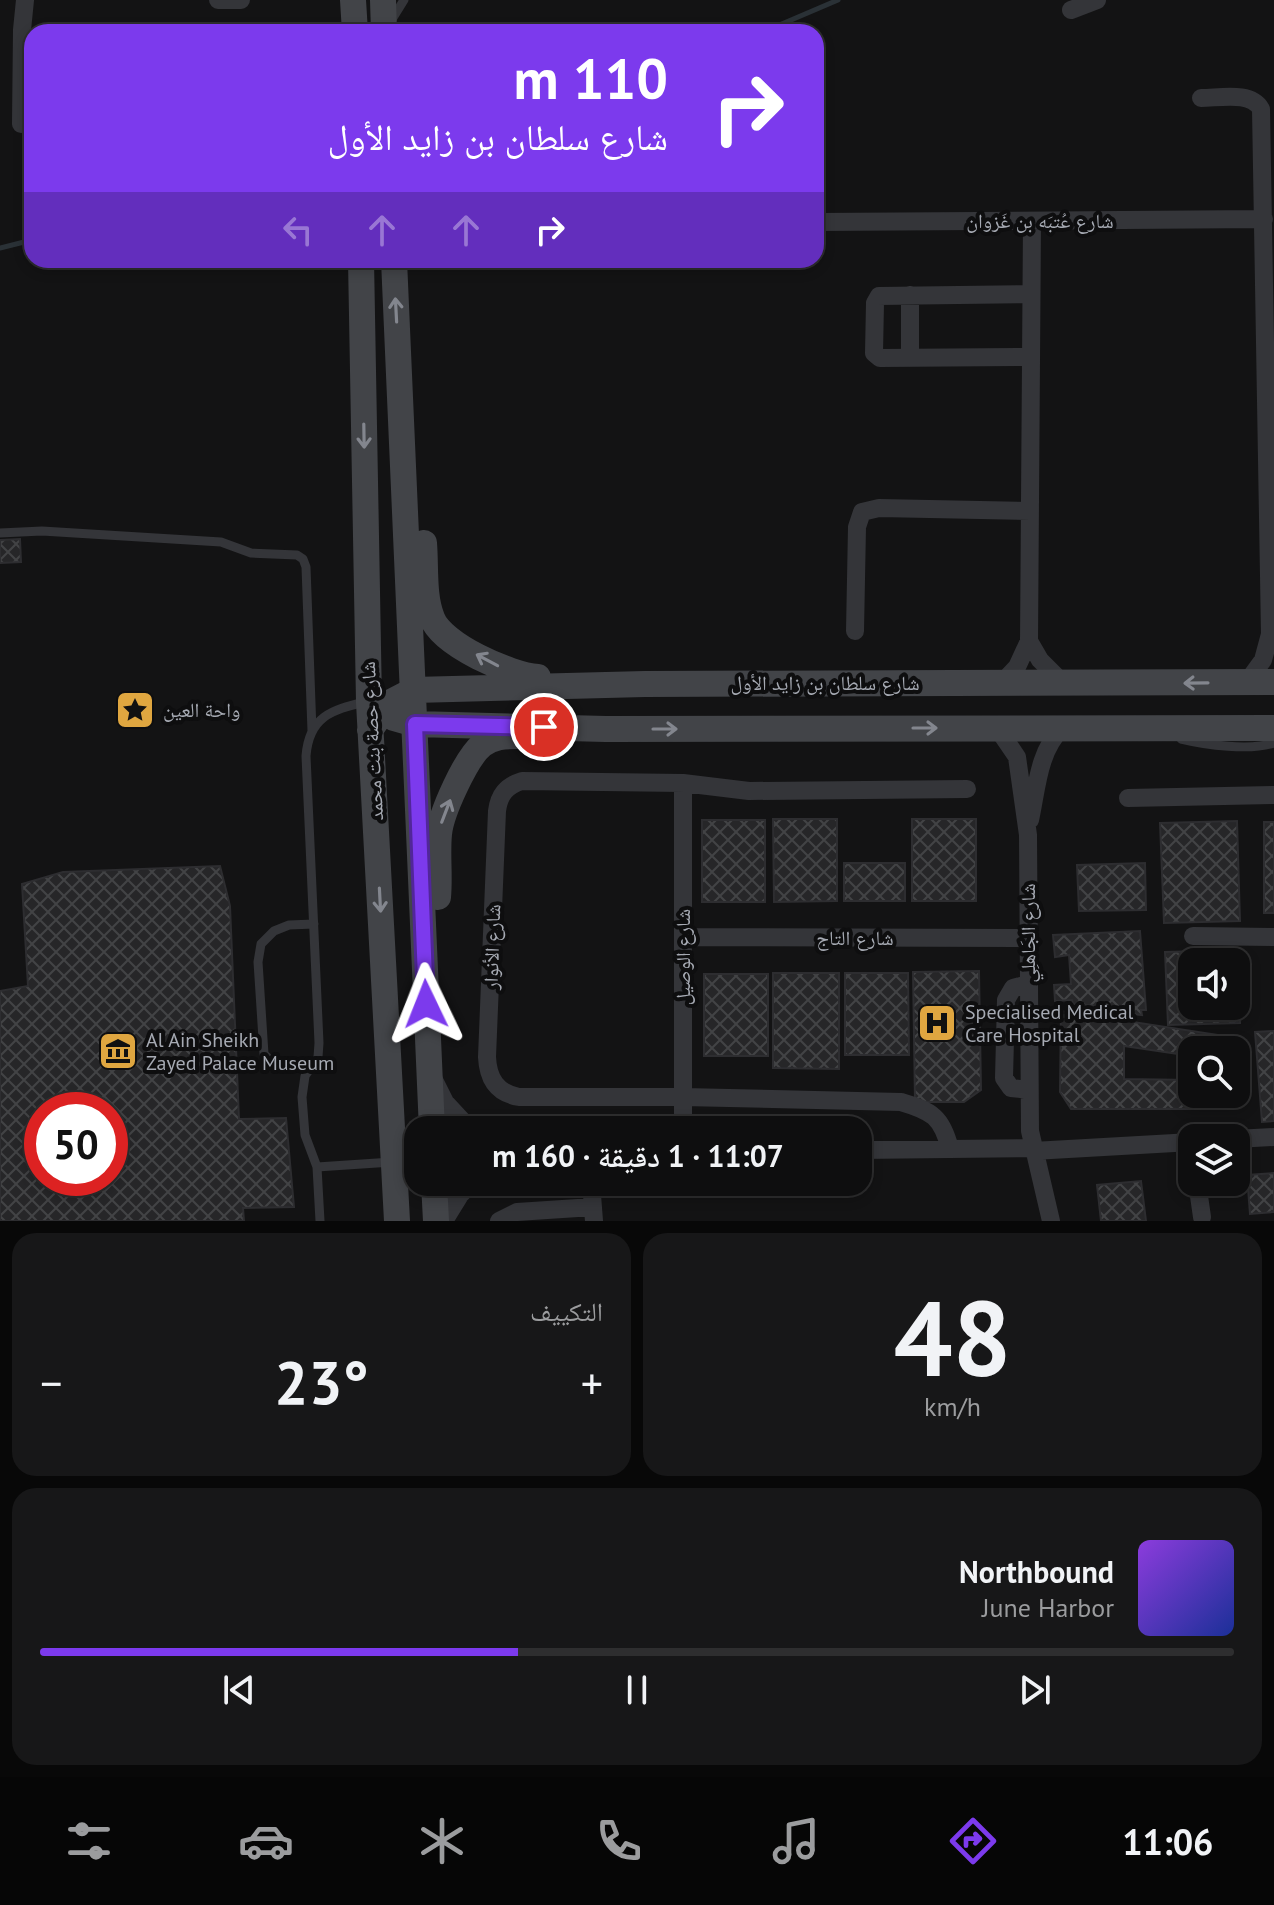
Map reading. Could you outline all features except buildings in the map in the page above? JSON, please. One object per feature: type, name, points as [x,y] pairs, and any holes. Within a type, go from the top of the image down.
[{"type":"main road","points":[[353,0],[354,24]]},
{"type":"main road","points":[[383,0],[384,24]]},
{"type":"main road","name":"شارع حصة بنت محمد","points":[[361,268],[374,714],[397,1221]]},
{"type":"main road","points":[[394,268],[431,1116]]},
{"type":"main road","points":[[404,482],[422,532],[432,618],[445,637],[496,665],[521,674],[616,678],[645,684]]},
{"type":"main road","name":"شارع سلطان بن زايد الأول","points":[[414,690],[645,684],[1274,682]]},
{"type":"main road","points":[[374,714],[396,698],[414,690]]},
{"type":"main road","points":[[374,714],[415,724],[606,729],[1274,728]]},
{"type":"main road","points":[[424,942],[438,893],[441,824],[473,754],[480,746],[500,737],[562,738],[606,729]]},
{"type":"main road","points":[[435,1196],[436,1221]]},
{"type":"street","points":[[21,124],[25,0]]},
{"type":"street","points":[[218,0],[241,0]]},
{"type":"street","points":[[1071,10],[1097,0]]},
{"type":"street","points":[[1201,98],[1250,98],[1259,105],[1272,633],[1263,660],[1247,682]]},
{"type":"street","name":"شارع عُتبَه بن غَزوان","points":[[824,222],[1264,219]]},
{"type":"street","points":[[1003,682],[1017,667],[1029,641],[1032,222]]},
{"type":"street","points":[[1031,294],[879,296],[875,300],[874,316],[875,355],[880,358],[1031,357]]},
{"type":"street","points":[[910,295],[910,358]]},
{"type":"street","points":[[855,631],[857,527],[862,512],[879,508],[1030,511]]},
{"type":"street","points":[[1029,641],[1046,668],[1062,682]]},
{"type":"street","name":"شارع الجَاهلِي","points":[[991,728],[1002,735],[1017,757],[1028,835],[1029,1090],[1033,1150],[1051,1221]]},
{"type":"street","name":"شارع الجَاهلِي","points":[[1028,835],[1043,758],[1054,736],[1062,728]]},
{"type":"street","name":"شارع الأنوار","points":[[950,1149],[942,1123],[923,1110],[901,1102],[519,1097],[500,1090],[493,1082],[487,1057],[497,811],[501,795],[513,784],[522,781],[683,783],[749,791],[967,789]]},
{"type":"street","name":"شارع الوصيل","points":[[683,783],[683,1116]]},
{"type":"street","points":[[1128,798],[1274,795]]},
{"type":"street","points":[[1193,936],[1274,937]]},
{"type":"street","name":"شارع التاج","points":[[683,937],[1027,938]]},
{"type":"street","points":[[429,1065],[445,1102],[458,1116]]},
{"type":"street","points":[[1250,1138],[1274,1137]]},
{"type":"street","points":[[872,1150],[1033,1150],[1178,1143]]},
{"type":"street","points":[[444,1221],[459,1196]]},
{"type":"street","points":[[1199,1196],[1202,1217]]},
{"type":"street","points":[[499,1221],[517,1212],[593,1214]]},
{"type":"lane","points":[[390,24],[404,0]]},
{"type":"lane","points":[[0,533],[42,531],[221,542],[251,553],[297,555],[306,567],[312,731]]},
{"type":"lane","points":[[320,1221],[317,1167],[305,1135],[302,1097],[305,1076],[318,1057],[319,1043],[307,738],[318,722],[334,710],[374,714]]},
{"type":"lane","points":[[1156,728],[1175,737],[1203,743],[1255,746],[1274,743]]},
{"type":"lane","points":[[312,1065],[286,1066],[271,1061],[264,1054],[258,962],[261,944],[274,931],[289,925],[314,924]]},
{"type":"lane","points":[[317,1167],[392,1162]]},
{"type":"waterway","points":[[782,24],[838,0]]},
{"type":"waterway","points":[[0,248],[24,242]]},
{"type":"place","name":"واحة العين","points":[[135,710]]},
{"type":"place","name":"Specialised Medical Care Hospital","points":[[937,1023]]},
{"type":"place","name":"Al Ain Sheikh Zayed Palace Museum","points":[[118,1051]]},
{"type":"route","points":[[426,1004],[415,724],[544,727]]}]
